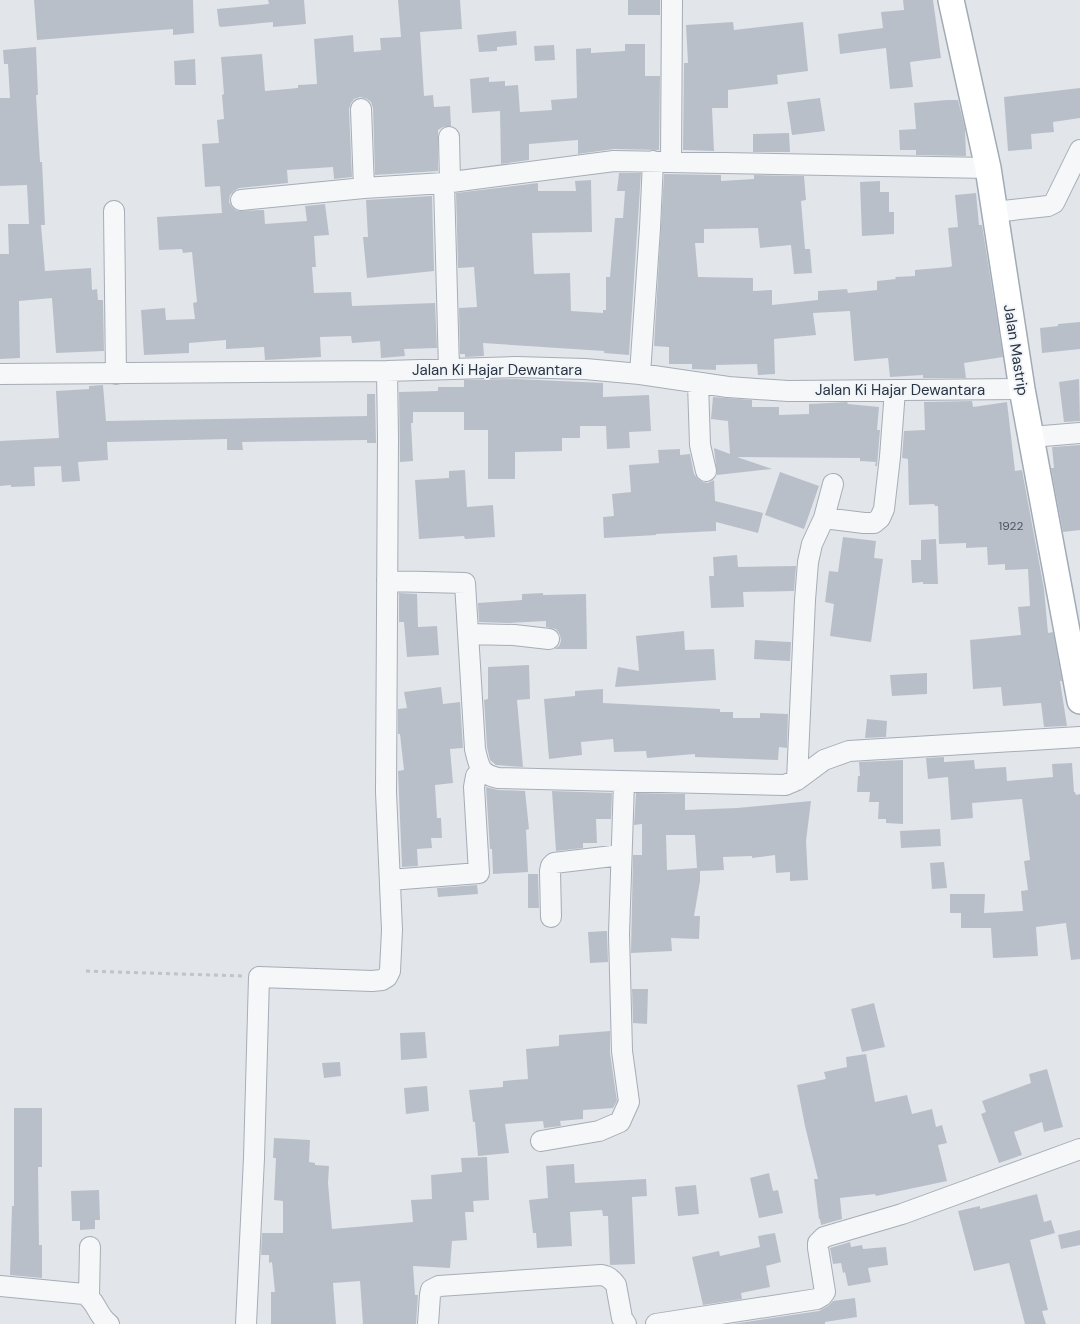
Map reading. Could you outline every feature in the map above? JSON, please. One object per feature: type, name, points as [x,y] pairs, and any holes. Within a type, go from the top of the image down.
[{"type":"main road","name":"Jalan Mastrip","points":[[951,0],[988,168],[1022,389],[1080,701]]},
{"type":"street","points":[[640,374],[650,228],[662,162],[672,0]]},
{"type":"street","points":[[361,109],[364,188]]},
{"type":"street","points":[[449,137],[447,183],[449,370]]},
{"type":"street","points":[[994,212],[1054,204],[1080,150]]},
{"type":"street","points":[[241,200],[364,188],[447,183],[594,162],[988,168]]},
{"type":"street","points":[[114,211],[116,374]]},
{"type":"street","name":"Jalan Ki Hajar Dewantara","points":[[0,374],[387,371],[516,367],[640,374],[728,387],[780,391],[1022,389]]},
{"type":"street","points":[[246,1324],[254,1158],[258,977],[372,981],[382,980],[387,977],[390,970],[392,930],[386,792],[387,371]]},
{"type":"street","points":[[698,383],[700,445],[706,470]]},
{"type":"street","points":[[824,518],[864,524],[874,523],[880,518],[884,509],[895,390]]},
{"type":"street","points":[[1031,436],[1080,433]]},
{"type":"street","points":[[797,780],[808,562],[812,544],[824,518],[833,484]]},
{"type":"street","points":[[387,581],[465,583],[475,749],[478,764],[488,776],[513,780],[777,785],[792,784],[824,760],[849,751],[1080,737]]},
{"type":"street","points":[[468,634],[549,640]]},
{"type":"street","points":[[390,880],[479,872],[474,787],[476,776],[482,771]]},
{"type":"street","points":[[541,1141],[599,1131],[620,1122],[629,1102],[622,1041],[619,934],[624,782]]},
{"type":"street","points":[[551,916],[550,871],[554,863],[621,855]]},
{"type":"street","points":[[656,1324],[767,1316],[822,1296],[825,1292],[818,1243],[824,1237],[902,1214],[1080,1148]]},
{"type":"street","points":[[89,1296],[90,1247]]},
{"type":"street","points":[[428,1324],[431,1290],[439,1286],[601,1275],[607,1276],[616,1285],[622,1318],[626,1324]]},
{"type":"street","points":[[0,1286],[78,1292],[89,1296],[93,1300],[101,1317],[109,1324]]},
{"type":"path","points":[[86,971],[258,977]]},
{"type":"building","points":[[34,0],[193,0],[194,33],[173,35],[173,29],[37,40]]},
{"type":"building","points":[[268,0],[304,0],[306,24],[273,27],[273,22],[219,26],[217,9],[269,4]]},
{"type":"building","points":[[398,0],[460,0],[462,29],[420,32],[424,96],[433,95],[434,107],[450,106],[451,126],[438,130],[438,171],[375,175],[373,108],[371,102],[360,97],[354,99],[349,109],[352,177],[334,179],[333,167],[287,170],[288,183],[239,188],[230,195],[229,202],[237,211],[264,210],[265,224],[307,221],[305,206],[325,204],[329,235],[314,236],[316,267],[312,267],[314,293],[351,292],[352,306],[435,303],[437,348],[404,349],[405,356],[381,358],[380,341],[352,343],[351,336],[320,337],[321,357],[265,360],[264,347],[226,349],[226,340],[189,343],[189,353],[144,355],[141,310],[165,308],[166,320],[195,319],[193,303],[197,302],[192,252],[183,253],[182,249],[159,250],[157,217],[222,213],[220,186],[205,187],[202,144],[219,143],[217,120],[224,119],[221,57],[262,54],[265,91],[298,88],[298,85],[317,84],[314,39],[353,35],[354,52],[381,50],[380,38],[401,37]]},
{"type":"building","points":[[628,0],[660,0],[660,15],[628,15]]},
{"type":"building","points":[[903,0],[933,0],[941,58],[910,62],[913,87],[890,89],[886,48],[840,54],[838,34],[883,28],[881,12],[904,10]]},
{"type":"building","points":[[733,22],[734,30],[803,22],[808,71],[777,75],[778,84],[728,90],[728,108],[712,108],[714,151],[683,150],[684,63],[688,63],[686,25]]},
{"type":"building","points":[[516,31],[517,45],[497,47],[497,51],[479,52],[477,35]]},
{"type":"building","points":[[625,44],[645,44],[645,76],[660,76],[659,150],[614,149],[578,154],[578,140],[529,144],[529,160],[501,164],[500,111],[472,113],[470,79],[489,77],[489,82],[505,81],[505,86],[518,85],[520,112],[552,110],[551,100],[577,98],[576,49],[591,48],[591,53],[625,51]]},
{"type":"building","points":[[554,45],[555,60],[535,61],[534,46]]},
{"type":"building","points":[[36,47],[38,95],[36,95],[45,225],[41,225],[45,271],[91,268],[92,290],[97,289],[98,300],[103,300],[104,351],[56,353],[52,298],[19,301],[20,358],[0,359],[0,254],[9,254],[8,224],[29,224],[27,185],[0,186],[0,98],[10,98],[8,64],[4,64],[3,50]]},
{"type":"building","points":[[195,59],[196,85],[175,85],[174,61]]},
{"type":"building","points":[[1080,88],[1080,118],[1053,122],[1054,132],[1031,134],[1032,149],[1008,151],[1004,97]]},
{"type":"building","points":[[820,98],[825,131],[792,135],[787,102]]},
{"type":"building","points":[[958,100],[965,129],[966,156],[916,155],[916,150],[900,150],[899,130],[916,129],[914,103]]},
{"type":"building","points":[[789,133],[790,152],[753,152],[753,134]]},
{"type":"building","points":[[619,173],[641,173],[629,355],[604,353],[604,351],[483,343],[484,356],[465,357],[465,354],[460,354],[459,308],[477,307],[474,267],[458,268],[456,193],[538,183],[538,191],[576,191],[575,181],[591,180],[592,232],[532,233],[534,274],[570,273],[571,311],[603,313],[603,310],[606,310],[606,277],[610,277],[615,218],[623,218],[625,191],[617,191]]},
{"type":"building","points":[[664,174],[721,175],[721,181],[754,179],[754,175],[804,176],[806,200],[801,201],[805,249],[810,249],[812,273],[794,274],[791,245],[760,248],[758,228],[704,229],[704,243],[695,243],[698,277],[753,278],[753,291],[772,290],[772,305],[818,300],[818,291],[847,289],[848,293],[877,290],[877,281],[896,279],[895,277],[915,276],[915,270],[952,266],[948,228],[958,227],[955,195],[976,193],[979,225],[982,225],[1003,357],[964,363],[966,378],[923,378],[923,375],[890,377],[888,358],[854,361],[850,311],[813,313],[816,335],[774,339],[775,374],[758,375],[757,364],[716,365],[716,370],[692,369],[692,364],[669,364],[669,347],[654,346]]},
{"type":"building","points":[[880,181],[880,192],[889,192],[889,212],[894,212],[894,234],[862,236],[860,182]]},
{"type":"building","points":[[432,196],[434,271],[367,278],[363,237],[368,237],[366,200]]},
{"type":"building","points":[[1080,322],[1080,349],[1042,353],[1040,328]]},
{"type":"building","points":[[516,379],[603,383],[603,397],[649,395],[651,431],[629,432],[630,448],[607,449],[606,426],[580,426],[580,438],[562,438],[562,451],[515,452],[515,479],[488,479],[488,430],[464,430],[464,412],[413,412],[413,423],[411,423],[413,461],[400,462],[399,392],[438,391],[438,387],[464,387],[464,380]]},
{"type":"building","points":[[1079,379],[1080,421],[1064,422],[1059,382]]},
{"type":"building","points":[[103,385],[106,421],[367,416],[367,394],[375,394],[376,443],[367,443],[367,440],[242,442],[243,450],[227,450],[227,439],[107,442],[108,460],[78,462],[80,481],[62,482],[61,466],[34,467],[35,486],[0,486],[0,441],[59,438],[56,391],[89,389],[89,386]]},
{"type":"building","points":[[713,397],[752,400],[752,407],[779,407],[779,415],[809,414],[809,404],[847,402],[848,404],[879,407],[877,430],[880,430],[877,466],[875,466],[876,462],[860,461],[860,458],[737,457],[772,469],[717,475],[714,448],[730,454],[728,421],[711,419]]},
{"type":"building","points":[[972,401],[973,407],[1007,402],[1015,471],[1022,470],[1044,589],[1048,633],[1053,632],[1062,681],[1060,681],[1067,726],[1044,727],[1041,703],[1003,706],[1001,687],[973,689],[970,640],[1021,635],[1018,607],[1030,606],[1028,569],[1005,570],[1005,564],[988,565],[987,547],[966,548],[966,543],[939,544],[938,506],[934,504],[909,505],[908,459],[902,458],[904,431],[925,430],[924,402]]},
{"type":"building","points":[[1080,445],[1080,530],[1063,532],[1051,468],[1054,468],[1052,447]]},
{"type":"building","points":[[680,449],[680,455],[690,454],[694,474],[698,479],[708,483],[714,480],[715,501],[763,513],[758,533],[716,522],[716,531],[604,538],[603,517],[614,516],[612,494],[631,492],[629,465],[659,463],[658,450]]},
{"type":"building","points":[[465,470],[467,507],[493,505],[495,537],[465,539],[464,536],[419,539],[415,480],[449,478],[449,471]]},
{"type":"building","points":[[780,472],[819,486],[804,529],[765,515]]},
{"type":"building","points":[[843,537],[876,541],[874,558],[883,559],[871,642],[830,636],[834,604],[825,602],[829,571],[838,572]]},
{"type":"building","points":[[936,539],[938,584],[912,583],[911,560],[921,560],[921,540]]},
{"type":"building","points":[[737,555],[738,567],[796,566],[794,591],[743,592],[744,607],[711,608],[709,576],[714,576],[713,557]]},
{"type":"building","points":[[399,593],[417,594],[418,627],[437,626],[439,655],[407,657],[404,622],[399,622]]},
{"type":"building","points":[[543,593],[543,595],[586,594],[587,649],[554,649],[559,646],[561,641],[560,635],[556,629],[546,627],[546,621],[479,622],[478,603],[522,600],[522,594]]},
{"type":"building","points":[[684,631],[685,650],[714,649],[716,680],[615,687],[618,667],[639,671],[636,636]]},
{"type":"building","points":[[755,640],[791,642],[790,661],[754,659]]},
{"type":"building","points":[[529,665],[530,699],[517,700],[523,767],[496,765],[490,760],[487,747],[484,700],[488,699],[488,667]]},
{"type":"building","points":[[927,673],[927,694],[892,696],[890,675]]},
{"type":"building","points":[[441,687],[443,704],[460,702],[463,748],[450,749],[453,783],[435,785],[437,818],[441,818],[442,838],[431,838],[432,848],[417,849],[418,866],[402,867],[398,771],[404,770],[400,734],[398,734],[398,709],[407,708],[404,692]]},
{"type":"building","points":[[603,689],[603,703],[720,709],[720,712],[733,712],[733,718],[760,718],[760,713],[788,714],[787,748],[779,747],[778,760],[695,757],[695,754],[647,758],[646,751],[614,752],[613,739],[581,742],[582,755],[549,759],[544,699],[575,696],[575,691]]},
{"type":"building","points":[[867,719],[887,721],[886,737],[865,738]]},
{"type":"building","points":[[944,757],[944,762],[974,760],[975,769],[1006,767],[1007,781],[1053,777],[1052,764],[1072,763],[1074,792],[1076,795],[1080,794],[1080,959],[1071,960],[1066,923],[1036,927],[1038,956],[993,958],[991,928],[961,928],[961,913],[950,913],[950,894],[985,894],[984,913],[1023,911],[1021,891],[1028,890],[1024,861],[1030,860],[1022,799],[972,803],[973,818],[951,820],[948,777],[928,779],[926,758]]},
{"type":"building","points":[[903,760],[903,824],[886,823],[886,819],[878,819],[879,802],[869,802],[870,792],[857,792],[858,776],[860,776],[859,762]]},
{"type":"building","points":[[486,787],[498,790],[525,791],[529,829],[526,830],[528,872],[493,874]]},
{"type":"building","points":[[552,791],[612,793],[611,819],[596,819],[597,843],[583,843],[583,848],[556,851]]},
{"type":"building","points":[[636,793],[685,794],[685,810],[737,808],[811,801],[806,841],[808,880],[790,881],[790,872],[776,873],[775,855],[752,858],[752,856],[723,857],[724,870],[700,871],[694,916],[700,916],[699,939],[671,938],[672,951],[631,953],[633,855],[642,855],[642,824],[634,825]],"holes":[[[666,835],[695,835],[697,868],[667,870]]]},
{"type":"building","points":[[940,829],[941,846],[901,848],[900,831]]},
{"type":"building","points":[[944,862],[947,888],[932,889],[930,863]]},
{"type":"building","points":[[528,874],[538,874],[539,908],[528,908]]},
{"type":"building","points":[[477,885],[478,894],[438,897],[437,888]]},
{"type":"building","points":[[607,931],[608,962],[590,963],[588,932]]},
{"type":"building","points":[[632,989],[648,989],[647,1024],[633,1023]]},
{"type":"building","points":[[874,1003],[885,1047],[862,1052],[851,1009]]},
{"type":"building","points":[[610,1031],[610,1053],[617,1101],[613,1108],[583,1110],[583,1119],[560,1121],[561,1126],[544,1128],[543,1121],[505,1124],[509,1153],[478,1156],[475,1122],[473,1122],[469,1090],[503,1087],[503,1081],[528,1079],[526,1049],[559,1046],[559,1035]]},
{"type":"building","points":[[425,1032],[427,1058],[401,1060],[400,1033]]},
{"type":"building","points":[[866,1054],[875,1102],[907,1095],[912,1114],[932,1109],[936,1127],[942,1125],[947,1143],[938,1145],[947,1181],[876,1196],[875,1194],[840,1198],[842,1219],[821,1225],[814,1179],[818,1179],[797,1085],[826,1079],[824,1072],[847,1067],[846,1057]]},
{"type":"building","points":[[340,1062],[341,1076],[324,1078],[322,1063]]},
{"type":"building","points":[[1047,1069],[1063,1127],[1044,1132],[1042,1122],[1014,1132],[1022,1155],[999,1163],[981,1114],[986,1112],[982,1101],[1031,1083],[1029,1074]]},
{"type":"building","points":[[427,1086],[429,1111],[406,1114],[404,1088]]},
{"type":"building","points":[[14,1108],[42,1108],[42,1167],[38,1167],[39,1245],[42,1245],[42,1278],[10,1275],[12,1206],[14,1206]]},
{"type":"building","points":[[274,1138],[310,1140],[309,1162],[315,1163],[315,1165],[329,1166],[328,1183],[332,1229],[413,1222],[411,1200],[432,1199],[431,1175],[462,1172],[461,1158],[487,1157],[489,1200],[473,1201],[474,1212],[465,1212],[467,1240],[452,1241],[450,1268],[413,1266],[415,1295],[418,1295],[416,1324],[363,1324],[360,1281],[333,1283],[336,1324],[271,1324],[271,1292],[275,1292],[272,1262],[269,1263],[269,1255],[261,1255],[262,1233],[283,1233],[283,1201],[274,1200],[276,1158],[273,1158]]},
{"type":"building","points":[[574,1164],[575,1183],[646,1179],[647,1196],[632,1197],[635,1264],[610,1265],[608,1216],[603,1216],[602,1210],[570,1212],[572,1246],[537,1248],[529,1200],[548,1198],[546,1166]]},
{"type":"building","points":[[769,1173],[773,1191],[778,1190],[783,1213],[759,1218],[750,1178]]},
{"type":"building","points":[[696,1185],[699,1214],[678,1216],[675,1187]]},
{"type":"building","points":[[99,1190],[100,1220],[95,1220],[95,1229],[80,1230],[80,1221],[72,1221],[71,1191]]},
{"type":"building","points":[[1037,1194],[1044,1222],[1051,1220],[1055,1233],[1030,1240],[1048,1310],[1042,1311],[1046,1324],[1025,1324],[1009,1263],[974,1271],[958,1211],[980,1206],[980,1209]]},
{"type":"building","points":[[1080,1230],[1080,1245],[1061,1249],[1058,1235]]},
{"type":"building","points":[[775,1233],[781,1262],[766,1266],[770,1287],[741,1293],[742,1299],[703,1305],[692,1257],[719,1251],[720,1256],[760,1247],[758,1236]]},
{"type":"building","points":[[850,1242],[851,1247],[862,1245],[863,1249],[886,1247],[888,1265],[868,1268],[871,1282],[848,1286],[841,1263],[833,1264],[830,1248]]},
{"type":"building","points":[[855,1298],[857,1317],[825,1322],[825,1324],[733,1324],[819,1311],[833,1301]]}]
